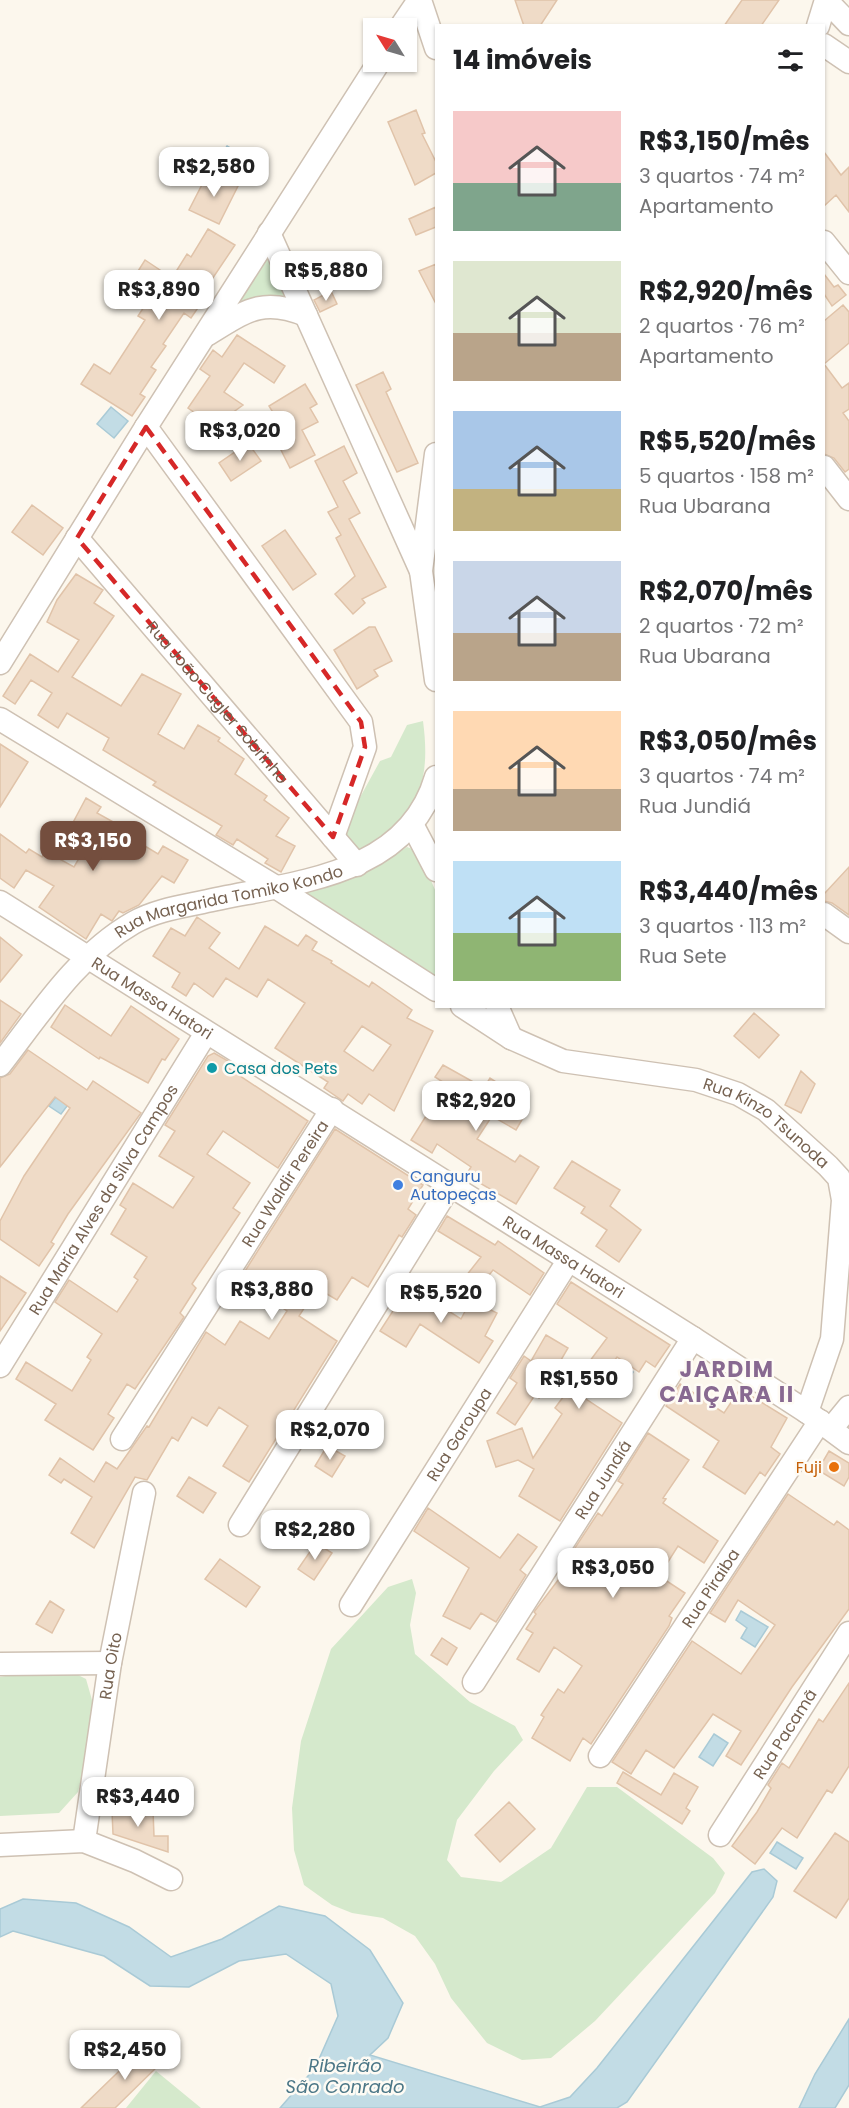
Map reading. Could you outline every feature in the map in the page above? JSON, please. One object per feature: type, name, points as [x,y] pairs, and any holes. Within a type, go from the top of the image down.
[{"type":"street","points":[[407,18],[419,0]]},
{"type":"street","points":[[419,0],[435,45]]},
{"type":"street","points":[[819,24],[826,0],[849,24]]},
{"type":"street","points":[[825,46],[849,62]]},
{"type":"street","points":[[0,663],[146,427],[373,72]]},
{"type":"street","points":[[270,233],[421,571]]},
{"type":"street","points":[[825,243],[849,273]]},
{"type":"street","points":[[204,336],[258,307],[281,306],[306,315]]},
{"type":"street","points":[[146,427],[361,722],[365,747],[333,837]]},
{"type":"street","points":[[435,462],[421,571],[435,673]]},
{"type":"street","points":[[825,468],[846,489]]},
{"type":"street","name":"Rua João Cugler Sobrinho","points":[[77,538],[357,865]]},
{"type":"street","points":[[0,719],[274,886],[435,989]]},
{"type":"street","name":"Rua Margarida Tomiko Kondo","points":[[0,1065],[73,972],[113,936],[135,922],[156,914],[357,865],[386,849],[413,826],[425,809],[435,780]]},
{"type":"street","points":[[413,826],[435,868]]},
{"type":"street","name":"Rua Massa Hatori","points":[[0,902],[206,1033],[332,1109],[449,1187],[693,1338],[849,1443]]},
{"type":"street","points":[[825,915],[849,932]]},
{"type":"street","name":"Rua Kinzo Tsunoda","points":[[465,1008],[510,1038],[576,1064],[696,1080],[738,1094],[766,1110],[839,1178],[843,1200],[832,1339],[819,1421]]},
{"type":"street","points":[[498,1008],[510,1038]]},
{"type":"street","name":"Rua Maria Alves da Silva Campos","points":[[0,1366],[206,1033]]},
{"type":"street","name":"Rua Waldir Pereira","points":[[122,1439],[332,1109]]},
{"type":"street","points":[[240,1525],[449,1187]]},
{"type":"street","name":"Rua Garoupa","points":[[351,1605],[568,1261]]},
{"type":"street","name":"Rua Jundiá","points":[[474,1682],[693,1338]]},
{"type":"street","points":[[819,1421],[849,1407]]},
{"type":"street","name":"Rua Piraiba","points":[[600,1756],[819,1421]]},
{"type":"street","name":"Rua Oito","points":[[84,1841],[110,1663],[144,1493]]},
{"type":"street","name":"Rua Pacamã","points":[[720,1835],[849,1633]]},
{"type":"street","points":[[0,1664],[110,1663]]},
{"type":"street","points":[[0,1845],[84,1841],[135,1861],[171,1879]]},
{"type":"highlighted area","points":[[146,427],[361,722],[365,747],[333,837],[77,538]]},
{"type":"green space","points":[[269,249],[292,303],[229,312]]},
{"type":"green space","points":[[423,721],[425,765],[415,800],[406,815],[393,829],[357,854],[341,832],[380,761],[391,757],[407,725]]},
{"type":"green space","points":[[407,847],[418,851],[435,890],[435,981],[303,899],[308,887],[362,875]]},
{"type":"green space","points":[[412,1579],[416,1593],[410,1625],[415,1654],[470,1702],[515,1726],[523,1740],[494,1771],[457,1820],[447,1860],[461,1877],[501,1882],[551,1848],[587,1787],[617,1787],[713,1858],[725,1873],[715,1893],[595,2021],[551,2058],[522,2060],[487,2043],[451,1998],[435,1964],[415,1936],[383,1918],[352,1913],[332,1905],[304,1885],[294,1850],[292,1808],[301,1741],[331,1649],[388,1587]]},
{"type":"green space","points":[[60,1666],[86,1679],[94,1707],[78,1792],[59,1813],[0,1816],[0,1677]]},
{"type":"green space","points":[[156,2071],[201,2108],[126,2108]]},
{"type":"water","points":[[227,146],[243,156],[236,166],[228,161],[224,167],[217,162]]},
{"type":"water","points":[[111,407],[128,421],[114,438],[97,424]]},
{"type":"water","points":[[62,1089],[74,1097],[61,1114],[49,1106]]},
{"type":"water","points":[[619,1364],[633,1372],[626,1385],[612,1378]]},
{"type":"water","points":[[741,1611],[768,1627],[755,1647],[741,1638],[747,1628],[736,1620]]},
{"type":"water","points":[[714,1734],[728,1743],[713,1766],[699,1757]]},
{"type":"water","points":[[777,1842],[803,1858],[796,1869],[770,1853]]},
{"type":"water","name":"Ribeirão São Conrado","points":[[764,1869],[777,1881],[773,1897],[627,2102],[617,2108],[280,2108],[315,2068],[338,2016],[331,1984],[286,1954],[239,1961],[189,1987],[150,1986],[104,1956],[13,1931],[0,1937],[0,1909],[23,1899],[76,1903],[129,1927],[171,1957],[222,1939],[279,1906],[325,1916],[370,1950],[403,2003],[388,2038],[370,2055],[540,2107],[570,2097],[597,2068],[752,1872]]},
{"type":"water","points":[[849,2019],[849,2085],[835,2108],[799,2108],[815,2074]]},
{"type":"building","points":[[515,0],[557,0],[541,24],[523,24]]},
{"type":"building","points":[[742,0],[779,0],[762,24],[725,24]]},
{"type":"building","points":[[416,110],[425,133],[422,134],[435,160],[435,174],[415,185],[388,122]]},
{"type":"building","points":[[825,153],[841,175],[849,167],[849,212],[836,195],[825,205]]},
{"type":"building","points":[[209,171],[238,186],[219,224],[189,210]]},
{"type":"building","points":[[435,207],[435,227],[416,235],[409,219]]},
{"type":"building","points":[[208,229],[235,245],[200,297],[204,299],[191,318],[184,313],[163,344],[166,346],[151,367],[156,370],[140,394],[145,397],[132,416],[81,384],[94,364],[110,374],[145,320],[138,316],[153,293],[133,279],[145,260],[172,278],[187,254],[191,257]]},
{"type":"building","points":[[435,264],[435,302],[419,271]]},
{"type":"building","points":[[825,275],[834,287],[838,285],[846,295],[832,306],[825,296]]},
{"type":"building","points":[[331,291],[337,304],[320,312],[314,300]]},
{"type":"building","points":[[843,305],[849,312],[849,343],[825,363],[825,320]]},
{"type":"building","points":[[237,335],[285,366],[274,383],[244,363],[224,392],[243,405],[214,426],[188,408],[210,376],[200,369],[213,350],[222,357]]},
{"type":"building","points":[[825,365],[842,388],[849,383],[849,409],[843,413],[849,421],[849,469],[845,472],[834,458],[825,454]]},
{"type":"building","points":[[383,372],[391,389],[386,392],[418,463],[397,472],[356,385]]},
{"type":"building","points":[[305,384],[317,404],[310,408],[318,422],[302,430],[315,455],[290,468],[280,448],[291,442],[269,406]]},
{"type":"building","points":[[248,443],[261,461],[231,481],[219,463]]},
{"type":"building","points":[[344,446],[357,473],[343,481],[360,513],[349,519],[386,587],[362,599],[365,603],[353,614],[335,594],[355,576],[336,538],[341,535],[328,512],[338,507],[315,461]]},
{"type":"building","points":[[32,505],[63,528],[43,555],[12,532]]},
{"type":"building","points":[[285,530],[316,574],[293,590],[262,546]]},
{"type":"building","points":[[76,574],[103,590],[94,603],[114,616],[72,677],[121,706],[142,674],[181,694],[158,734],[184,749],[198,725],[220,738],[218,741],[244,759],[235,774],[267,796],[264,800],[289,818],[276,836],[295,846],[281,872],[265,863],[268,859],[237,839],[233,845],[216,835],[222,826],[153,785],[156,782],[103,750],[109,738],[67,713],[58,728],[38,715],[52,693],[31,680],[15,704],[3,696],[30,654],[58,672],[79,640],[47,622],[57,600]]},
{"type":"building","points":[[369,627],[375,627],[392,661],[374,670],[378,676],[357,689],[334,650]]},
{"type":"building","points":[[0,744],[28,762],[0,807]]},
{"type":"building","points":[[86,798],[101,807],[97,813],[117,824],[115,828],[158,854],[163,846],[188,860],[174,883],[162,876],[139,905],[123,913],[119,911],[112,921],[101,914],[86,939],[39,907],[54,886],[26,870],[14,888],[0,878],[0,834],[26,853],[29,849],[42,857],[45,851],[74,867],[88,843],[68,832]]},
{"type":"building","points":[[849,867],[849,915],[832,903],[825,901],[825,893]]},
{"type":"building","points":[[197,917],[220,933],[209,948],[239,969],[265,926],[298,946],[306,935],[317,942],[312,950],[369,987],[372,982],[412,1010],[407,1018],[433,1031],[394,1111],[369,1094],[362,1104],[348,1094],[343,1101],[324,1088],[328,1082],[275,1048],[305,1003],[268,979],[257,997],[226,978],[213,997],[194,983],[186,996],[172,987],[180,973],[153,956],[171,928],[185,936]],"holes":[[[362,1026],[391,1045],[373,1071],[344,1051]]]},
{"type":"building","points":[[0,937],[22,955],[0,982]]},
{"type":"building","points":[[0,1000],[21,1014],[0,1043]]},
{"type":"building","points":[[65,1005],[111,1036],[131,1006],[179,1039],[165,1060],[162,1059],[148,1083],[100,1057],[99,1059],[51,1027]]},
{"type":"building","points":[[754,1013],[779,1035],[759,1058],[734,1036]]},
{"type":"building","points":[[28,1050],[87,1090],[93,1081],[141,1113],[68,1214],[51,1242],[54,1244],[39,1266],[0,1239],[0,1221],[24,1176],[70,1108],[55,1097],[0,1167],[0,1078],[10,1074]]},
{"type":"building","points":[[214,1053],[228,1061],[225,1066],[308,1121],[278,1168],[223,1131],[207,1154],[250,1183],[233,1208],[240,1213],[192,1284],[196,1288],[180,1313],[184,1317],[135,1389],[127,1384],[108,1414],[114,1418],[93,1450],[45,1420],[56,1404],[16,1379],[26,1362],[72,1391],[91,1360],[87,1357],[102,1334],[55,1302],[69,1280],[117,1312],[138,1280],[134,1277],[147,1257],[111,1234],[126,1209],[120,1205],[133,1183],[173,1208],[194,1177],[159,1156],[175,1131],[165,1125],[208,1056]]},
{"type":"building","points":[[443,1065],[484,1088],[490,1078],[521,1098],[512,1112],[523,1118],[516,1130],[492,1116],[477,1139],[515,1162],[520,1155],[539,1167],[516,1204],[466,1175],[471,1167],[437,1144],[432,1153],[411,1140],[446,1084],[435,1077]]},
{"type":"building","points":[[801,1071],[815,1084],[801,1113],[785,1105]]},
{"type":"building","points":[[335,1129],[423,1185],[408,1209],[416,1215],[402,1237],[399,1235],[368,1287],[352,1277],[337,1300],[317,1288],[299,1316],[337,1341],[249,1482],[223,1466],[248,1426],[219,1407],[207,1426],[192,1417],[178,1441],[172,1437],[147,1480],[135,1477],[94,1548],[71,1533],[92,1497],[64,1479],[61,1483],[49,1475],[60,1458],[94,1482],[106,1462],[117,1469],[147,1426],[149,1427],[206,1332],[225,1345],[240,1321],[269,1339],[287,1311],[240,1279]]},
{"type":"building","points":[[572,1161],[620,1190],[610,1206],[641,1230],[619,1262],[596,1246],[607,1230],[581,1213],[585,1207],[554,1188]]},
{"type":"building","points":[[447,1216],[495,1245],[498,1241],[544,1273],[530,1295],[493,1270],[476,1292],[462,1281],[481,1257],[438,1231]]},
{"type":"building","points":[[0,1276],[26,1293],[0,1331]]},
{"type":"building","points":[[571,1282],[670,1345],[655,1367],[646,1361],[639,1372],[617,1357],[605,1374],[602,1371],[583,1397],[622,1423],[560,1521],[519,1496],[534,1469],[518,1460],[496,1467],[487,1441],[522,1428],[533,1458],[562,1414],[555,1408],[607,1338],[557,1304]]},
{"type":"building","points":[[409,1286],[461,1319],[471,1300],[497,1313],[485,1336],[493,1341],[479,1363],[420,1324],[406,1347],[380,1331]]},
{"type":"building","points":[[546,1335],[568,1348],[539,1398],[535,1395],[515,1425],[497,1413],[517,1383],[510,1378],[524,1356],[531,1361]]},
{"type":"building","points":[[680,1384],[724,1413],[740,1389],[787,1418],[771,1447],[780,1454],[765,1476],[760,1472],[745,1494],[703,1467],[719,1441],[666,1406]]},
{"type":"building","points":[[648,1433],[689,1460],[663,1498],[666,1499],[663,1503],[718,1541],[704,1563],[678,1546],[659,1576],[685,1593],[669,1616],[672,1618],[669,1626],[591,1744],[583,1738],[570,1761],[532,1738],[544,1717],[541,1715],[558,1689],[564,1693],[582,1666],[554,1647],[539,1672],[517,1659],[533,1633],[526,1629],[536,1614],[534,1612],[571,1563],[567,1560],[598,1513],[602,1516],[623,1484],[618,1481]]},
{"type":"building","points":[[327,1446],[345,1456],[332,1477],[315,1466]]},
{"type":"building","name":"Fuji","points":[[829,1451],[849,1463],[849,1477],[844,1486],[818,1470]]},
{"type":"building","points":[[189,1477],[216,1493],[203,1513],[177,1496]]},
{"type":"building","points":[[788,1494],[834,1525],[837,1521],[849,1530],[849,1609],[792,1687],[741,1765],[726,1756],[741,1731],[713,1714],[674,1768],[646,1750],[631,1774],[612,1762],[692,1641],[741,1674],[775,1625],[738,1600],[725,1622],[710,1613]]},
{"type":"building","points":[[428,1508],[500,1558],[518,1534],[537,1547],[520,1570],[526,1575],[496,1622],[481,1613],[470,1629],[443,1616],[469,1568],[414,1531]]},
{"type":"building","points":[[316,1543],[332,1553],[314,1580],[298,1569]]},
{"type":"building","points":[[220,1559],[260,1587],[246,1607],[205,1579]]},
{"type":"building","points":[[50,1601],[64,1610],[52,1633],[36,1624]]},
{"type":"building","points":[[442,1638],[457,1648],[447,1665],[431,1655]]},
{"type":"building","points":[[849,1683],[849,1766],[832,1793],[827,1790],[797,1838],[782,1828],[755,1864],[732,1846],[757,1812],[771,1788],[768,1785],[782,1763],[789,1768],[819,1719],[823,1722]]},
{"type":"building","points":[[623,1772],[661,1795],[674,1773],[698,1787],[686,1808],[690,1811],[682,1824],[617,1783]]},
{"type":"building","points":[[509,1802],[535,1829],[500,1862],[475,1835]]},
{"type":"building","points":[[153,1810],[154,1836],[168,1836],[168,1852],[113,1834],[112,1811]]},
{"type":"building","points":[[835,1833],[849,1842],[849,1898],[836,1918],[794,1891]]},
{"type":"building","points":[[146,2045],[162,2062],[115,2108],[81,2108]]},
{"type":"place","name":"Casa dos Pets","points":[[212,1068]]},
{"type":"place","name":"Canguru Autopeças","points":[[398,1185]]},
{"type":"place","name":"Fuji","points":[[834,1467]]},
{"type":"district","name":"JARDIM CAIÇARA II","points":[[727,1382]]}]
